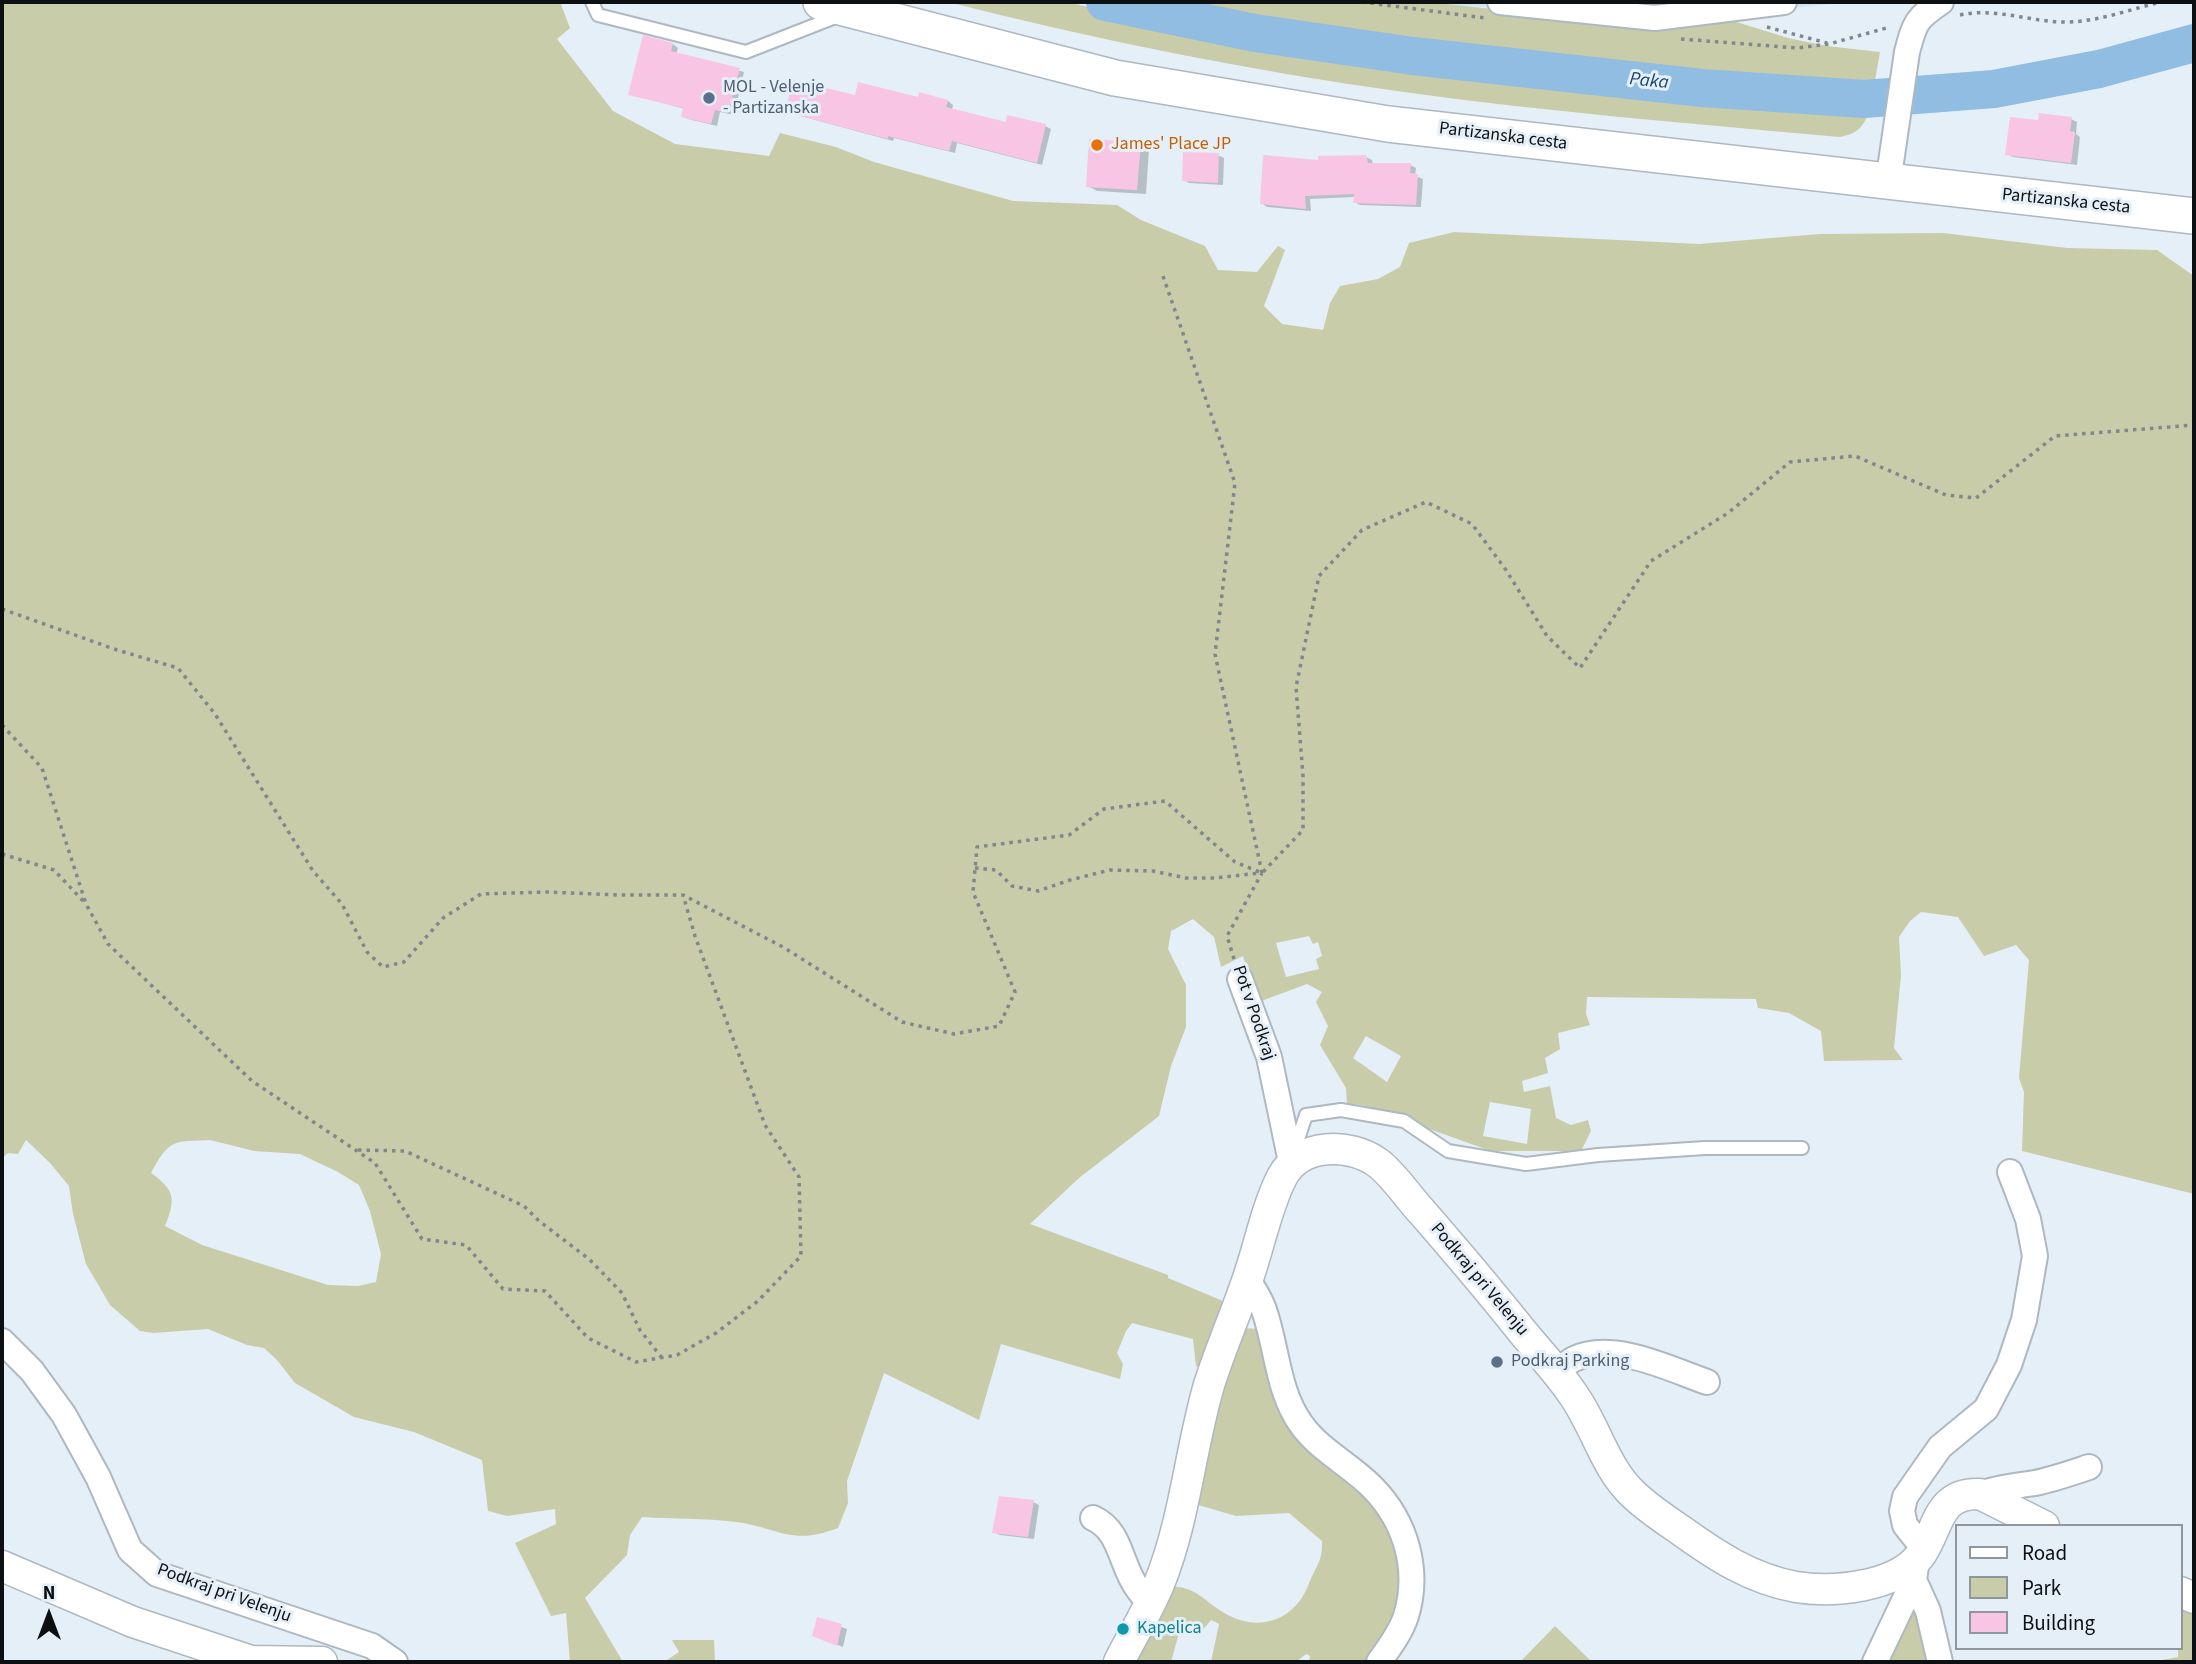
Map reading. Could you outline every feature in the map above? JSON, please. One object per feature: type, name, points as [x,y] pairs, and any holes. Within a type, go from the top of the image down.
[{"type":"main road","name":"Partizanska cesta","points":[[835,6],[1115,78],[1388,124],[2194,216]]},
{"type":"street","points":[[1500,2],[1655,18],[1784,2]]},
{"type":"street","points":[[1888,183],[1907,52],[1919,17],[1947,9]]},
{"type":"street","name":"Pot v Podkraj","points":[[1240,979],[1269,1057],[1291,1162]]},
{"type":"street","name":"Podkraj pri Velenju","points":[[1291,1162],[1310,1153],[1335,1148],[1355,1152],[1379,1164],[1460,1254],[1575,1396],[1630,1492],[1738,1568],[1773,1582],[1799,1587],[1830,1588],[1875,1583],[1899,1575],[1919,1563]]},
{"type":"street","points":[[1119,1662],[1159,1583],[1179,1517],[1209,1384],[1248,1280],[1280,1181],[1291,1162]]},
{"type":"street","points":[[1940,1662],[1919,1563],[1902,1511],[1905,1497],[1940,1447],[1986,1409],[2009,1365],[2024,1320],[2035,1256],[2028,1219],[2010,1172]]},
{"type":"street","points":[[1248,1280],[1265,1310],[1284,1391],[1301,1424],[1324,1449],[1372,1486],[1388,1505],[1410,1551],[1412,1579],[1406,1616],[1379,1662]]},
{"type":"street","name":"Podkraj pri Velenju","points":[[2,1341],[32,1371],[64,1415],[98,1477],[130,1550],[157,1574],[372,1646],[395,1662]]},
{"type":"street","points":[[1556,1372],[1575,1358],[1598,1352],[1626,1355],[1707,1382]]},
{"type":"street","points":[[1875,1662],[1934,1524],[1943,1509],[1959,1497],[2001,1486],[2046,1480],[2089,1467]]},
{"type":"street","points":[[1980,1493],[2040,1524]]},
{"type":"street","points":[[1093,1518],[1106,1524],[1136,1588],[1150,1602]]},
{"type":"street","points":[[2,1566],[133,1622],[250,1662],[322,1662]]},
{"type":"lane","points":[[592,2],[598,15],[746,52],[835,6]]},
{"type":"lane","points":[[1291,1162],[1306,1115],[1341,1110],[1404,1121],[1448,1151],[1526,1164],[1598,1155],[1705,1148],[1802,1148]]},
{"type":"path","points":[[1947,9],[2070,22],[2161,2]]},
{"type":"path","points":[[1724,10],[1734,19],[1829,44],[1882,28],[1898,27]]},
{"type":"path","points":[[1163,276],[1236,483],[1215,654],[1262,873]]},
{"type":"path","name":"Pot v Podkraj","points":[[1240,979],[1227,936],[1262,873],[1303,830],[1303,776],[1296,687],[1319,576],[1362,530],[1426,502],[1472,524],[1506,570],[1547,636],[1580,668],[1651,561],[1728,513],[1790,462],[1856,456],[1946,495],[1976,498],[2055,436],[2194,425]]},
{"type":"path","points":[[2,609],[117,650],[178,668],[215,714],[313,871],[342,904],[367,952],[383,967],[404,962],[443,918],[481,894],[547,891],[683,895],[783,947],[902,1022],[954,1034],[999,1026],[1015,992],[973,892],[977,847],[1069,835],[1104,809],[1165,801],[1235,862],[1262,873]]},
{"type":"path","points":[[2,725],[42,768],[86,904],[108,944],[252,1081],[375,1163],[422,1239],[466,1245],[503,1289],[545,1290],[588,1338],[636,1363],[677,1355],[716,1333],[758,1301],[801,1256],[799,1177],[765,1125],[695,936],[683,895]]},
{"type":"path","points":[[2,854],[54,870],[86,904]]},
{"type":"path","points":[[975,869],[996,870],[1012,886],[1038,891],[1110,870],[1153,871],[1186,878],[1262,873]]},
{"type":"path","points":[[355,1150],[405,1151],[524,1206],[539,1221],[589,1259],[622,1293],[640,1330],[662,1358]]},
{"type":"shaded area","points":[[1436,2],[1851,2],[1722,15],[1454,6]]},
{"type":"green space","points":[[2,2],[560,2],[570,28],[557,39],[613,111],[675,144],[769,156],[780,133],[836,147],[874,162],[1013,201],[1117,205],[1141,220],[1205,246],[1218,270],[1257,272],[1278,246],[1285,250],[1264,306],[1282,324],[1323,330],[1330,303],[1340,286],[1378,279],[1400,267],[1409,243],[1454,232],[1699,244],[1820,234],[1943,233],[2067,248],[2157,250],[2194,276],[2194,1194],[2022,1151],[2024,1092],[2019,1078],[2029,960],[2016,945],[1984,956],[1958,917],[1921,912],[1910,921],[1899,937],[1901,975],[1894,1048],[1903,1060],[1824,1061],[1821,1031],[1789,1013],[1758,1008],[1756,999],[1587,997],[1586,1014],[1590,1025],[1558,1033],[1560,1049],[1545,1058],[1548,1073],[1522,1081],[1524,1092],[1550,1086],[1556,1118],[1571,1125],[1588,1120],[1591,1131],[1581,1151],[1491,1151],[1362,1105],[1347,1104],[1346,1088],[1320,1045],[1328,1026],[1316,1002],[1322,992],[1307,984],[1256,1003],[1243,956],[1221,967],[1214,937],[1193,919],[1171,931],[1168,949],[1186,985],[1186,1027],[1171,1066],[1159,1116],[1079,1178],[1030,1224],[1168,1275],[1168,1278],[1230,1304],[1202,1368],[1196,1366],[1193,1339],[1132,1323],[1117,1353],[1123,1364],[1120,1379],[1001,1344],[979,1420],[884,1373],[847,1481],[848,1503],[838,1528],[797,1536],[736,1522],[642,1517],[630,1535],[627,1555],[585,1598],[623,1662],[570,1662],[566,1613],[551,1616],[515,1543],[556,1524],[555,1509],[507,1516],[488,1511],[482,1460],[414,1432],[354,1417],[295,1383],[264,1348],[247,1345],[208,1329],[153,1333],[140,1331],[110,1305],[86,1264],[69,1186],[26,1140],[18,1154],[8,1153],[2,1158]],"holes":[[[1309,936],[1313,944],[1318,942],[1322,956],[1316,959],[1319,969],[1286,977],[1276,943]],[[1366,1036],[1401,1056],[1387,1082],[1353,1058]],[[1490,1102],[1531,1109],[1527,1144],[1483,1136]],[[210,1140],[254,1151],[300,1154],[359,1185],[370,1211],[381,1254],[376,1282],[358,1286],[328,1285],[202,1245],[165,1226],[171,1209],[171,1196],[165,1185],[151,1173],[163,1153],[180,1142]]]},
{"type":"green space","points":[[948,2],[1067,2],[1270,44],[1404,65],[1737,102],[1872,107],[1860,127],[1853,133],[1840,137],[1513,106],[1347,84],[1232,64],[1118,42]]},
{"type":"green space","points":[[1139,2],[1429,2],[1600,21],[1730,20],[1788,38],[1880,52],[1873,91],[1734,83],[1411,47],[1274,27]]},
{"type":"green space","points":[[1238,1328],[1263,1329],[1274,1382],[1370,1493],[1397,1540],[1402,1602],[1370,1662],[1309,1662],[1310,1656],[1306,1654],[1296,1662],[1211,1662],[1219,1624],[1211,1620],[1197,1633],[1179,1633],[1171,1662],[1129,1662],[1166,1586],[1194,1592],[1240,1620],[1264,1622],[1285,1615],[1302,1598],[1320,1559],[1322,1541],[1289,1513],[1236,1516],[1195,1504],[1198,1438]]},
{"type":"green space","points":[[1917,1600],[1932,1662],[1880,1662]]},
{"type":"green space","points":[[2182,1609],[2194,1614],[2194,1662],[2151,1662],[2178,1657],[2178,1650],[2182,1650]]},
{"type":"green space","points":[[1555,1626],[1592,1662],[1520,1662]]},
{"type":"green space","points":[[672,1640],[714,1640],[715,1662],[664,1662],[679,1652]]},
{"type":"building","points":[[643,35],[673,43],[671,51],[740,68],[728,113],[715,110],[711,124],[681,117],[683,108],[628,95]]},
{"type":"building","points":[[793,80],[855,95],[858,82],[918,97],[919,92],[948,100],[946,107],[1006,122],[1007,115],[1046,124],[1037,163],[952,141],[949,151],[888,136],[888,139],[785,112]]},
{"type":"building","points":[[2039,113],[2072,117],[2070,131],[2075,132],[2071,163],[2005,155],[2010,117],[2038,120]]},
{"type":"building","points":[[1089,139],[1141,142],[1137,190],[1086,187]]},
{"type":"building","points":[[1183,152],[1219,153],[1218,183],[1182,181]]},
{"type":"building","points":[[1263,155],[1318,160],[1318,156],[1366,155],[1368,163],[1411,163],[1410,173],[1418,174],[1416,205],[1353,203],[1354,194],[1305,196],[1306,209],[1260,204]]},
{"type":"building","points":[[999,1496],[1034,1500],[1028,1537],[992,1533]]},
{"type":"building","points":[[817,1617],[842,1624],[837,1646],[812,1636]]},
{"type":"waterway","name":"Paka","points":[[1105,2],[1255,33],[1413,56],[1702,88],[1864,99],[1994,89],[2099,69],[2194,43]]},
{"type":"place","name":"MOL - Velenje - Partizanska","points":[[709,98]]},
{"type":"place","name":"James' Place JP","points":[[1097,145]]},
{"type":"place","name":"Podkraj Parking","points":[[1497,1362]]},
{"type":"place","name":"Kapelica","points":[[1123,1629]]}]
